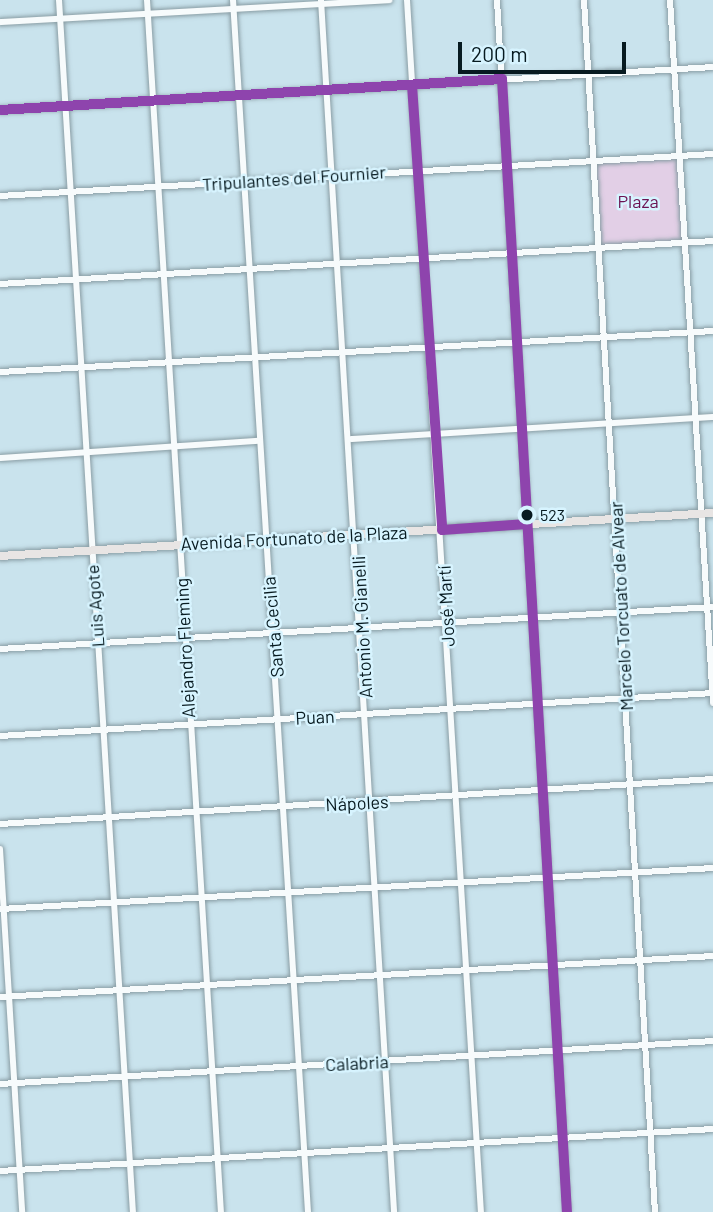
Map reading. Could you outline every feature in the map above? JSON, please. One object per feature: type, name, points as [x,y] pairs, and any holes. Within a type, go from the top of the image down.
[{"type":"main road","name":"Avenida Fortunato de la Plaza","points":[[0,556],[713,513]]},
{"type":"street","name":"Luis Agote","points":[[60,0],[133,1212]]},
{"type":"street","name":"Alejandro Fleming","points":[[147,0],[180,544],[183,638],[221,1212]]},
{"type":"street","name":"Santa Cecilia","points":[[233,0],[308,1212]]},
{"type":"street","points":[[0,22],[389,0]]},
{"type":"street","name":"José Martí","points":[[407,0],[442,530],[450,709],[481,1212]]},
{"type":"street","points":[[497,0],[567,1212]]},
{"type":"street","name":"Marcelo Torcuato de Alvear","points":[[584,0],[596,248],[616,519],[655,1212]]},
{"type":"street","points":[[670,0],[710,607],[713,703]]},
{"type":"street","name":"Antonio M. Gianelli","points":[[321,2],[336,176],[394,1212]]},
{"type":"street","points":[[0,110],[713,67]]},
{"type":"street","name":"Tripulantes del Fournier","points":[[0,196],[159,188],[418,169],[713,154]]},
{"type":"street","points":[[0,284],[713,241]]},
{"type":"street","points":[[0,372],[713,331]]},
{"type":"street","points":[[351,439],[713,417]]},
{"type":"street","points":[[0,458],[259,442]]},
{"type":"street","points":[[0,649],[710,607]]},
{"type":"street","name":"Puan","points":[[0,736],[713,693]]},
{"type":"street","name":"Nápoles","points":[[0,824],[543,792],[713,779]]},
{"type":"street","points":[[0,849],[22,1212]]},
{"type":"street","points":[[2,909],[713,868]]},
{"type":"street","points":[[0,998],[713,956]]},
{"type":"street","name":"Calabria","points":[[0,1084],[713,1041]]},
{"type":"street","points":[[0,1171],[713,1129]]},
{"type":"green space","name":"Plaza","points":[[679,156],[687,243],[601,250],[593,163]]},
{"type":"transit line","points":[[0,110],[502,79],[567,1212]]},
{"type":"transit line","points":[[412,85],[442,530],[527,524]]},
{"type":"place","name":"523","points":[[527,515]]}]
